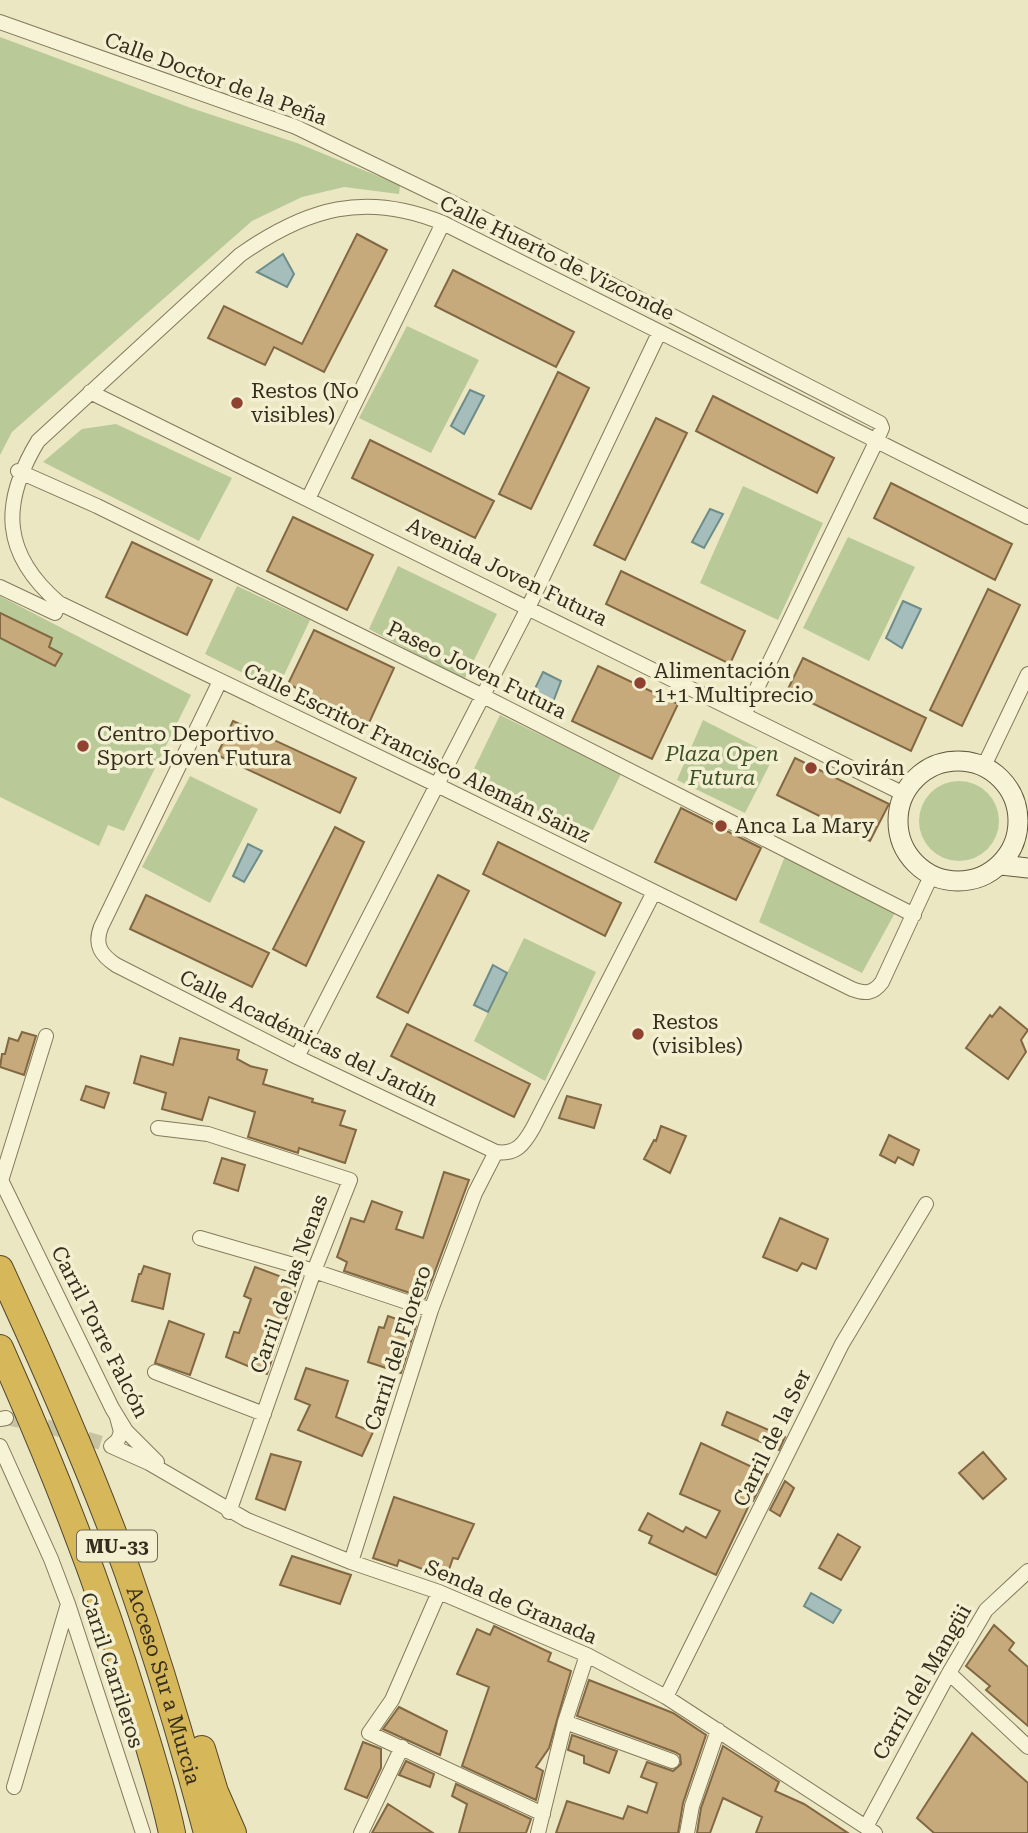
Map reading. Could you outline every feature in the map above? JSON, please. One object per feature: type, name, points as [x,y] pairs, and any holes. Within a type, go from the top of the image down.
[{"type":"highway","name":"Acceso Sur a Murcia","points":[[0,1269],[50,1381],[127,1571],[175,1719],[207,1833]]},
{"type":"highway","name":"Acceso Sur a Murcia","points":[[0,1348],[70,1514],[97,1588],[138,1711],[173,1833]]},
{"type":"highway","points":[[50,1381],[119,1517],[175,1664],[215,1792],[233,1833]]},
{"type":"street","name":"Calle Doctor de la Peña","points":[[0,22],[308,133],[465,209],[878,421],[882,428],[876,442]]},
{"type":"street","name":"Calle Huerto de Vizconde","points":[[90,392],[240,255],[289,225],[339,208],[388,207],[420,214],[443,223],[1028,517]]},
{"type":"street","points":[[308,499],[443,223]]},
{"type":"street","points":[[297,1057],[528,608],[659,332]]},
{"type":"street","name":"Calle Escritor Francisco Alemán Sainz","points":[[90,392],[38,441],[18,471],[11,494],[8,515],[20,561],[30,576],[59,604],[861,992],[872,992],[882,982],[931,876]]},
{"type":"street","name":"Avenida Joven Futura","points":[[90,392],[904,794]]},
{"type":"street","points":[[744,715],[876,442]]},
{"type":"street","name":"Paseo Joven Futura","points":[[18,471],[97,506],[483,696],[915,915]]},
{"type":"street","points":[[0,587],[55,613],[59,604]]},
{"type":"street","points":[[984,766],[1028,674]]},
{"type":"street","name":"Calle Académicas del Jardín","points":[[220,681],[101,927],[98,946],[105,957],[116,965],[297,1057],[503,1153]]},
{"type":"street","points":[[947,761],[966,761],[984,766],[1003,780],[1016,801],[1023,841],[1001,865],[980,878],[955,882],[931,876],[912,861],[901,840],[898,817],[904,794],[915,779],[930,767],[947,761]]},
{"type":"street","points":[[1001,865],[1028,868]]},
{"type":"street","name":"Carril del Florero","points":[[351,1562],[431,1310],[466,1215],[503,1153],[519,1149],[533,1128],[654,892]]},
{"type":"street","points":[[1,1179],[46,1036]]},
{"type":"street","name":"Carril de las Nenas","points":[[158,1128],[208,1134],[350,1180],[314,1271],[229,1512]]},
{"type":"street","name":"Carril Torre Falcón","points":[[1,1179],[93,1373],[117,1417],[140,1447],[188,1487]]},
{"type":"street","name":"Carril de la Ser","points":[[666,1697],[842,1344],[926,1204]]},
{"type":"street","points":[[200,1238],[314,1271],[431,1310]]},
{"type":"street","points":[[155,1372],[264,1414]]},
{"type":"street","name":"Senda de Granada","points":[[117,1417],[121,1432],[111,1446],[149,1463],[229,1512],[351,1562],[439,1592],[587,1655],[666,1697],[871,1829]]},
{"type":"street","name":"Carril Carrileros","points":[[0,1446],[51,1559],[68,1604],[143,1833]]},
{"type":"street","name":"Carril del Mangüi","points":[[871,1829],[948,1673],[986,1610],[1028,1571]]},
{"type":"street","points":[[439,1592],[391,1700],[369,1733],[543,1814]]},
{"type":"street","points":[[14,1787],[68,1604]]},
{"type":"street","points":[[538,1833],[565,1722],[587,1655]]},
{"type":"street","points":[[948,1673],[1028,1747]]},
{"type":"street","points":[[565,1722],[672,1761]]},
{"type":"street","points":[[687,1833],[692,1806],[718,1730]]},
{"type":"street","points":[[361,1833],[402,1748]]},
{"type":"green space","points":[[0,37],[191,108],[297,143],[400,185],[399,194],[344,187],[302,197],[252,221],[12,432],[0,455]]},
{"type":"green space","points":[[407,326],[479,360],[431,453],[359,418]]},
{"type":"green space","points":[[116,424],[232,478],[199,541],[43,462],[82,429]]},
{"type":"green space","points":[[743,486],[823,523],[778,620],[700,583]]},
{"type":"green space","points":[[848,537],[915,567],[869,661],[803,628]]},
{"type":"green space","points":[[398,566],[497,614],[464,680],[369,629]]},
{"type":"green space","points":[[237,586],[310,620],[277,690],[205,654]]},
{"type":"green space","name":"Centro Deportivo Sport Joven Futura","points":[[0,596],[191,695],[124,831],[108,825],[99,846],[0,797]]},
{"type":"green space","points":[[500,715],[621,774],[590,836],[470,777]]},
{"type":"green space","name":"Plaza Open Futura","points":[[703,720],[774,756],[745,813],[677,780]]},
{"type":"green space","points":[[190,776],[258,809],[210,903],[142,867]]},
{"type":"green space","points":[[959,781],[974,784],[987,793],[996,806],[999,821],[996,836],[987,849],[974,858],[959,861],[944,858],[931,849],[922,836],[919,821],[922,806],[931,793],[944,784]]},
{"type":"green space","points":[[785,856],[896,911],[862,973],[759,922]]},
{"type":"green space","points":[[524,938],[596,972],[545,1081],[474,1041]]},
{"type":"water","points":[[283,254],[294,274],[287,287],[257,272]]},
{"type":"water","points":[[470,390],[484,396],[464,434],[451,426]]},
{"type":"water","points":[[710,509],[723,514],[704,548],[692,542]]},
{"type":"water","points":[[903,601],[921,609],[902,648],[886,638]]},
{"type":"water","points":[[543,672],[561,681],[550,710],[529,701]]},
{"type":"water","points":[[248,844],[262,851],[244,882],[233,876]]},
{"type":"water","points":[[493,965],[507,973],[488,1012],[474,1005]]},
{"type":"water","points":[[811,1593],[841,1610],[833,1623],[804,1606]]},
{"type":"building","points":[[357,234],[387,250],[324,372],[274,347],[265,365],[208,338],[224,306],[302,344]]},
{"type":"building","points":[[453,270],[574,332],[556,367],[435,306]]},
{"type":"building","points":[[558,372],[589,388],[531,509],[499,494]]},
{"type":"building","points":[[713,396],[834,458],[817,493],[696,431]]},
{"type":"building","points":[[656,418],[687,433],[625,560],[594,545]]},
{"type":"building","points":[[370,440],[494,501],[475,538],[352,478]]},
{"type":"building","points":[[891,483],[1012,544],[995,580],[874,518]]},
{"type":"building","points":[[293,517],[373,555],[347,610],[267,571]]},
{"type":"building","points":[[132,542],[212,580],[187,635],[106,597]]},
{"type":"building","points":[[621,571],[745,631],[730,664],[606,604]]},
{"type":"building","points":[[988,589],[1020,605],[962,726],[930,710]]},
{"type":"building","points":[[0,613],[52,638],[49,647],[62,654],[55,666],[0,638]]},
{"type":"building","points":[[314,630],[394,668],[369,723],[288,684]]},
{"type":"building","points":[[803,658],[926,718],[911,751],[787,691]]},
{"type":"building","points":[[598,666],[678,704],[652,759],[572,721]]},
{"type":"building","points":[[233,721],[356,778],[340,813],[217,755]]},
{"type":"building","points":[[795,758],[889,804],[870,841],[777,795]]},
{"type":"building","points":[[681,808],[761,848],[736,900],[655,862]]},
{"type":"building","points":[[335,827],[364,842],[306,966],[273,949]]},
{"type":"building","points":[[498,842],[621,903],[605,936],[483,874]]},
{"type":"building","points":[[438,875],[469,891],[408,1013],[377,997]]},
{"type":"building","points":[[146,895],[269,953],[252,987],[130,929]]},
{"type":"building","points":[[1000,1007],[1028,1030],[1021,1040],[1026,1052],[1008,1079],[966,1048],[990,1015],[992,1017]]},
{"type":"building","points":[[407,1024],[530,1084],[514,1117],[391,1056]]},
{"type":"building","points":[[22,1032],[36,1036],[24,1075],[0,1067],[9,1038],[18,1041]]},
{"type":"building","points":[[180,1038],[239,1050],[237,1059],[267,1070],[263,1084],[345,1111],[340,1125],[356,1130],[345,1163],[299,1148],[298,1153],[248,1137],[255,1112],[209,1097],[202,1120],[162,1109],[166,1093],[134,1083],[141,1056],[173,1065]]},
{"type":"building","points":[[86,1086],[109,1093],[104,1108],[81,1100]]},
{"type":"building","points":[[567,1096],[601,1105],[594,1128],[559,1118]]},
{"type":"building","points":[[661,1126],[686,1136],[670,1173],[644,1159],[654,1140],[656,1141]]},
{"type":"building","points":[[889,1135],[919,1150],[913,1165],[898,1157],[895,1163],[880,1155]]},
{"type":"building","points":[[222,1158],[245,1165],[238,1191],[214,1183]]},
{"type":"building","points":[[444,1172],[469,1180],[425,1298],[344,1271],[347,1262],[337,1257],[351,1218],[364,1222],[372,1201],[402,1212],[396,1229],[423,1238]]},
{"type":"building","points":[[780,1218],[828,1239],[816,1269],[802,1263],[797,1271],[763,1257]]},
{"type":"building","points":[[144,1266],[170,1274],[163,1309],[132,1301],[139,1274]]},
{"type":"building","points":[[255,1267],[298,1283],[267,1374],[226,1357],[234,1332],[239,1333],[251,1299],[244,1296]]},
{"type":"building","points":[[388,1316],[416,1326],[401,1373],[368,1362],[379,1327],[384,1328]]},
{"type":"building","points":[[169,1321],[204,1334],[190,1375],[155,1363]]},
{"type":"building","points":[[306,1368],[348,1381],[336,1417],[373,1432],[362,1456],[298,1430],[310,1405],[295,1399]]},
{"type":"building","points":[[727,1412],[785,1437],[779,1450],[722,1425]]},
{"type":"building","points":[[701,1443],[767,1474],[751,1501],[716,1575],[649,1543],[652,1536],[639,1530],[648,1513],[683,1532],[686,1527],[706,1538],[720,1511],[680,1494]]},
{"type":"building","points":[[983,1452],[1006,1479],[983,1499],[959,1473]]},
{"type":"building","points":[[271,1454],[301,1462],[285,1510],[256,1499]]},
{"type":"building","points":[[785,1481],[794,1488],[780,1516],[770,1510]]},
{"type":"building","points":[[394,1497],[474,1524],[458,1559],[453,1558],[446,1578],[399,1560],[397,1566],[373,1558]]},
{"type":"building","points":[[838,1534],[860,1547],[841,1580],[819,1568]]},
{"type":"building","points":[[292,1556],[351,1575],[340,1604],[280,1585]]},
{"type":"building","points":[[994,1625],[1014,1643],[1009,1650],[1028,1667],[1028,1726],[986,1690],[990,1686],[966,1666]]},
{"type":"building","points":[[494,1626],[551,1653],[548,1661],[571,1671],[549,1748],[536,1767],[543,1771],[536,1800],[462,1766],[489,1687],[457,1674],[477,1629],[490,1635]]},
{"type":"building","points":[[589,1680],[673,1713],[706,1735],[683,1803],[678,1833],[556,1833],[567,1801],[623,1819],[628,1806],[647,1813],[657,1783],[641,1777],[647,1762],[673,1771],[681,1764],[680,1755],[675,1752],[577,1716]]},
{"type":"building","points":[[399,1707],[447,1731],[440,1755],[383,1729]]},
{"type":"building","points":[[972,1733],[1028,1783],[1028,1833],[934,1833],[917,1818]]},
{"type":"building","points":[[572,1735],[617,1751],[609,1773],[584,1763],[584,1756],[568,1750]]},
{"type":"building","points":[[363,1742],[381,1749],[381,1768],[367,1798],[345,1789]]},
{"type":"building","points":[[723,1746],[779,1782],[775,1791],[804,1804],[848,1833],[756,1833],[762,1817],[723,1798],[710,1833],[697,1833],[701,1808]]},
{"type":"building","points":[[406,1761],[434,1774],[430,1787],[399,1775]]},
{"type":"building","points":[[456,1784],[531,1819],[526,1833],[459,1833],[467,1804],[452,1796]]},
{"type":"building","points":[[388,1804],[433,1833],[372,1833]]},
{"type":"tunnel","points":[[6,1418],[50,1427],[111,1446]]},
{"type":"place","name":"Restos (No visibles)","points":[[237,403]]},
{"type":"place","name":"Alimentación 1+1 Multiprecio","points":[[640,683]]},
{"type":"place","name":"Centro Deportivo Sport Joven Futura","points":[[83,746]]},
{"type":"place","name":"Covirán","points":[[811,768]]},
{"type":"place","name":"Anca La Mary","points":[[721,826]]},
{"type":"place","name":"Restos (visibles)","points":[[638,1034]]}]
